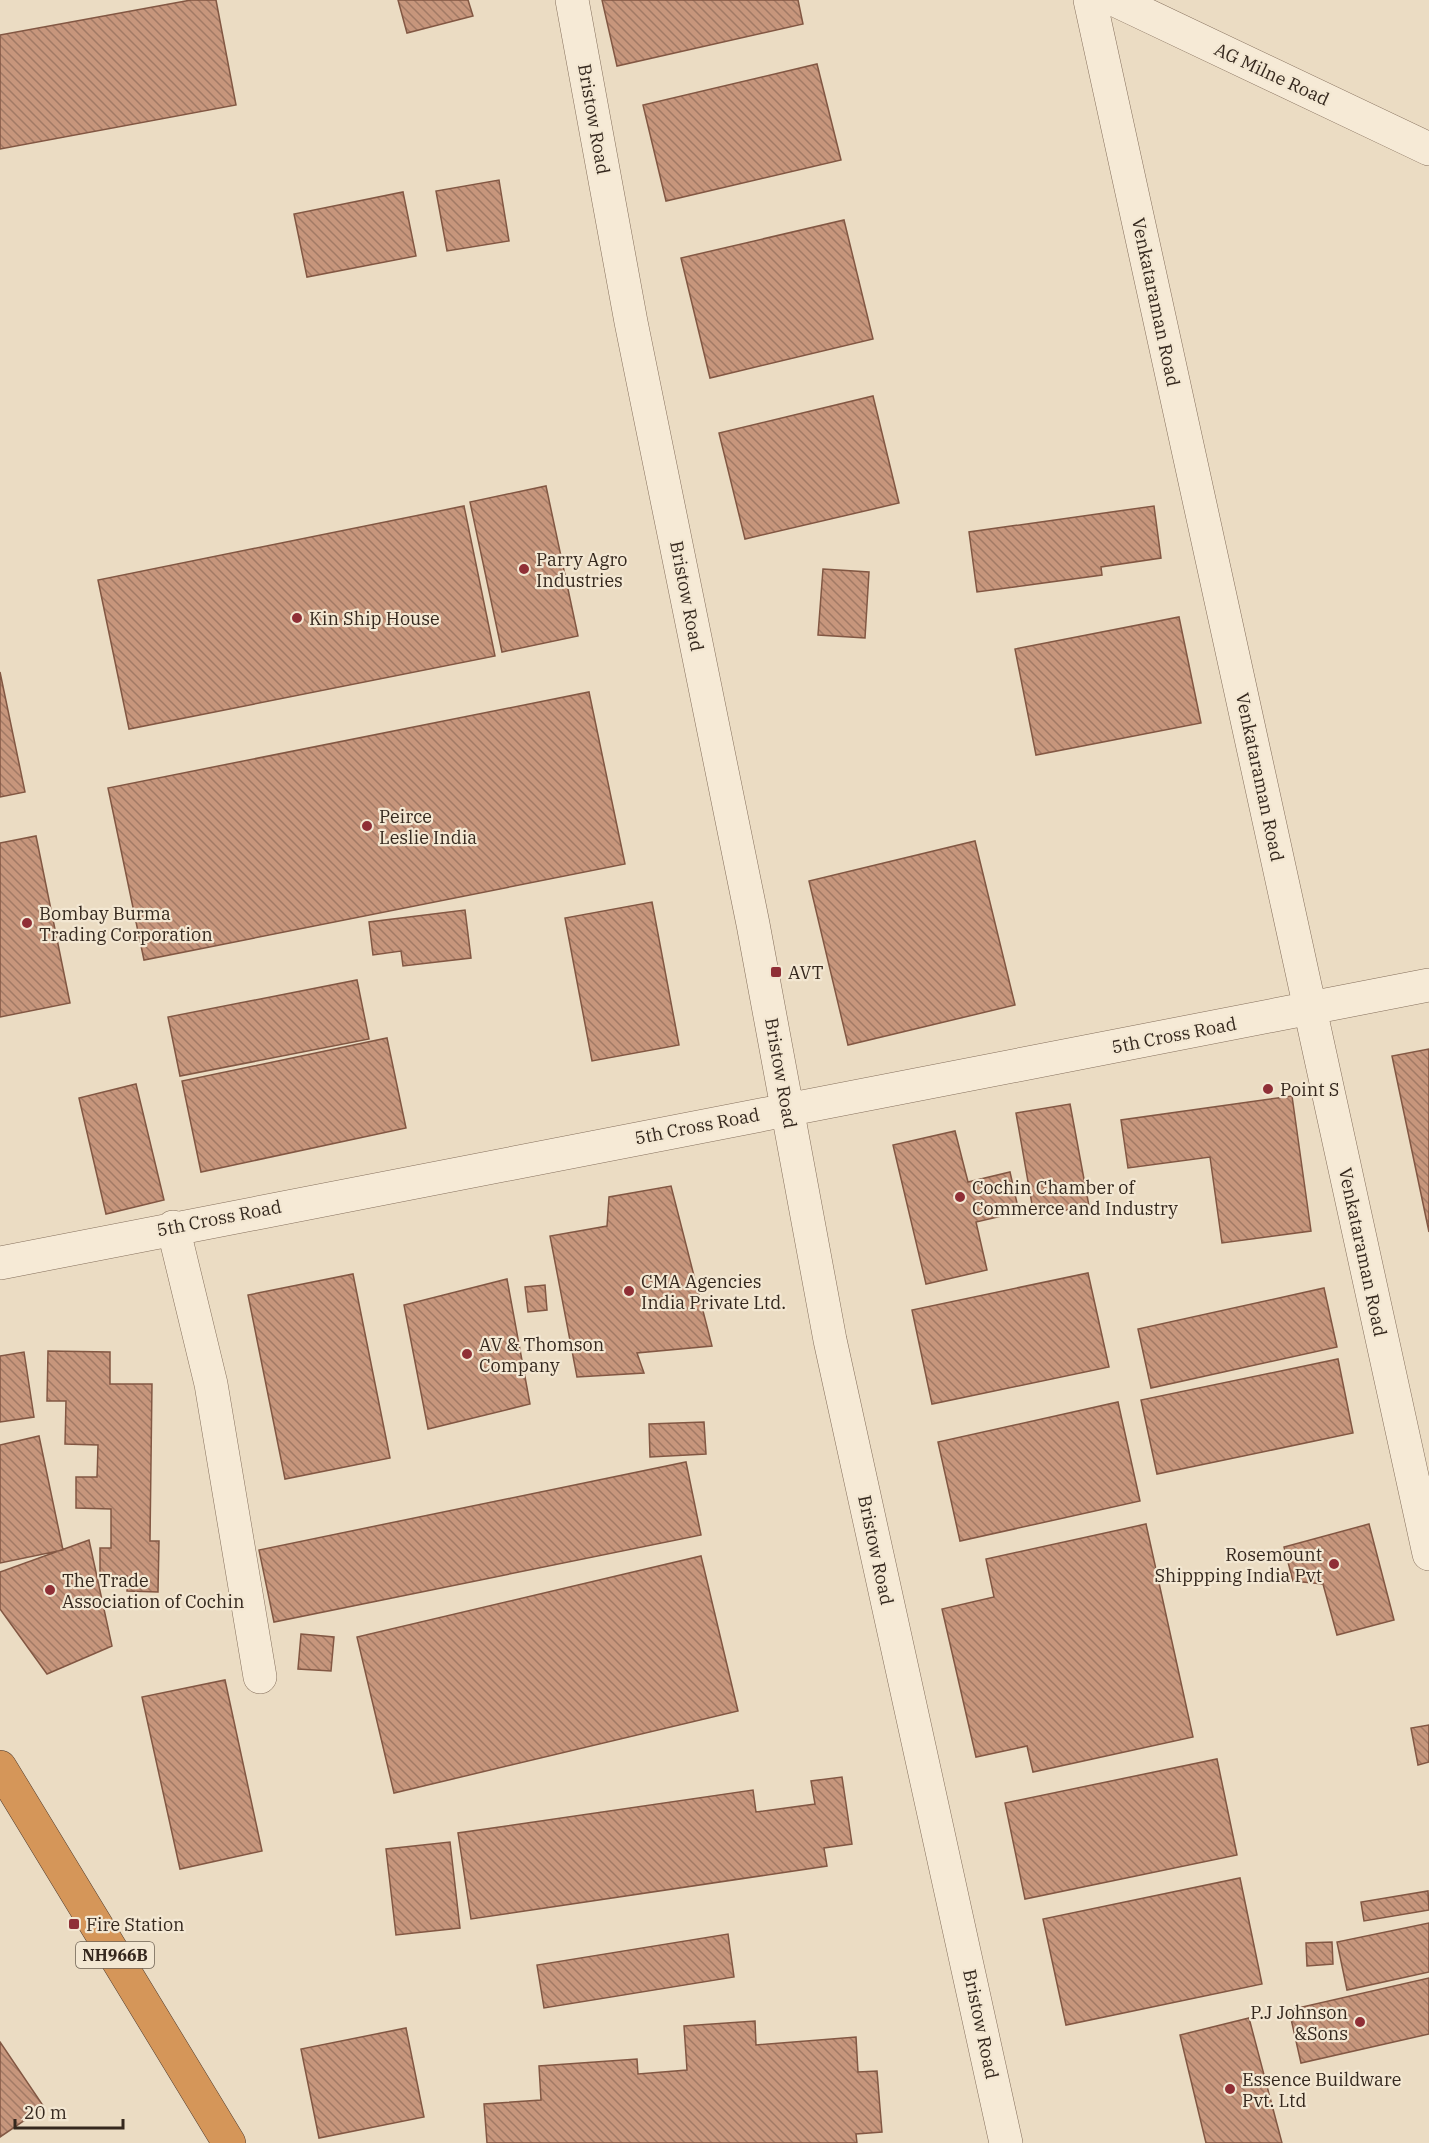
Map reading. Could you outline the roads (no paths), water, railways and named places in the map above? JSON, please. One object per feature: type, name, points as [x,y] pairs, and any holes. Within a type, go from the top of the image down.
[{"type":"highway","name":"NH966B","points":[[0,1767],[229,2143]]},
{"type":"street","name":"Bristow Road","points":[[572,0],[631,322],[753,924],[830,1340],[1006,2143]]},
{"type":"street","name":"Venkataraman Road","points":[[1090,0],[1429,1554]]},
{"type":"street","name":"AG Milne Road","points":[[1115,0],[1429,149]]},
{"type":"street","name":"5th Cross Road","points":[[0,1263],[174,1227],[1429,985]]},
{"type":"street","points":[[174,1227],[211,1384],[260,1677]]},
{"type":"place","name":"Parry Agro Industries","points":[[524,569]]},
{"type":"place","name":"Kin Ship House","points":[[297,618]]},
{"type":"place","name":"Peirce Leslie India","points":[[367,826]]},
{"type":"place","name":"Bombay Burma Trading Corporation","points":[[27,923]]},
{"type":"place","name":"AVT","points":[[776,972]]},
{"type":"place","name":"Point S","points":[[1268,1089]]},
{"type":"place","name":"Cochin Chamber of Commerce and Industry","points":[[960,1197]]},
{"type":"place","name":"CMA Agencies India Private Ltd.","points":[[629,1291]]},
{"type":"place","name":"AV & Thomson Company","points":[[467,1354]]},
{"type":"place","name":"Rosemount Shippping India Pvt","points":[[1334,1564]]},
{"type":"place","name":"The Trade Association of Cochin","points":[[50,1590]]},
{"type":"place","name":"Fire Station","points":[[74,1924]]},
{"type":"place","name":"P.J Johnson &Sons","points":[[1360,2022]]},
{"type":"place","name":"Essence Buildware Pvt. Ltd","points":[[1230,2089]]}]
